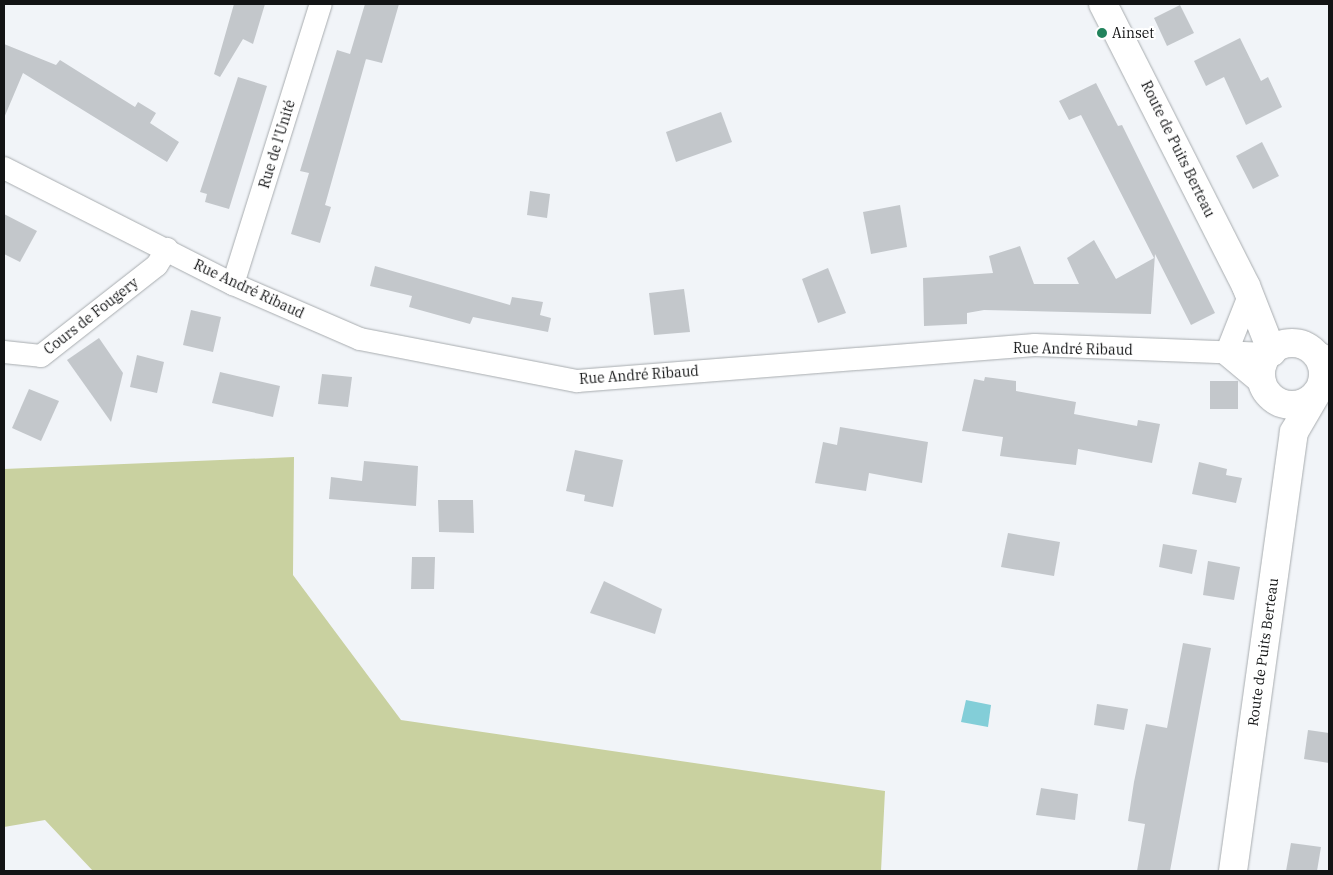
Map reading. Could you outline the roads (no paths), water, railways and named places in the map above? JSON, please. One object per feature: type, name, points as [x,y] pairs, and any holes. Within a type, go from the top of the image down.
[{"type":"street","name":"Rue de l'Unité","points":[[233,284],[322,4]]},
{"type":"street","name":"Route de Puits Berteau","points":[[1104,4],[1249,296],[1294,351]]},
{"type":"street","name":"Rue André Ribaud","points":[[4,168],[233,284],[360,339],[577,381],[1035,345],[1226,354],[1294,351]]},
{"type":"street","name":"Cours de Fougery","points":[[4,352],[41,356],[156,265],[167,250]]},
{"type":"street","points":[[1249,296],[1226,354],[1284,404],[1300,404],[1322,388],[1322,366],[1294,351],[1261,374],[1263,385]]},
{"type":"street","name":"Route de Puits Berteau","points":[[1233,871],[1294,432],[1322,388]]},
{"type":"street","name":"Route de Puits Berteau","points":[[1284,404],[1294,432]]},
{"type":"water","points":[[966,700],[991,705],[988,727],[961,722]]},
{"type":"place","name":"Ainset","points":[[1102,33]]}]
